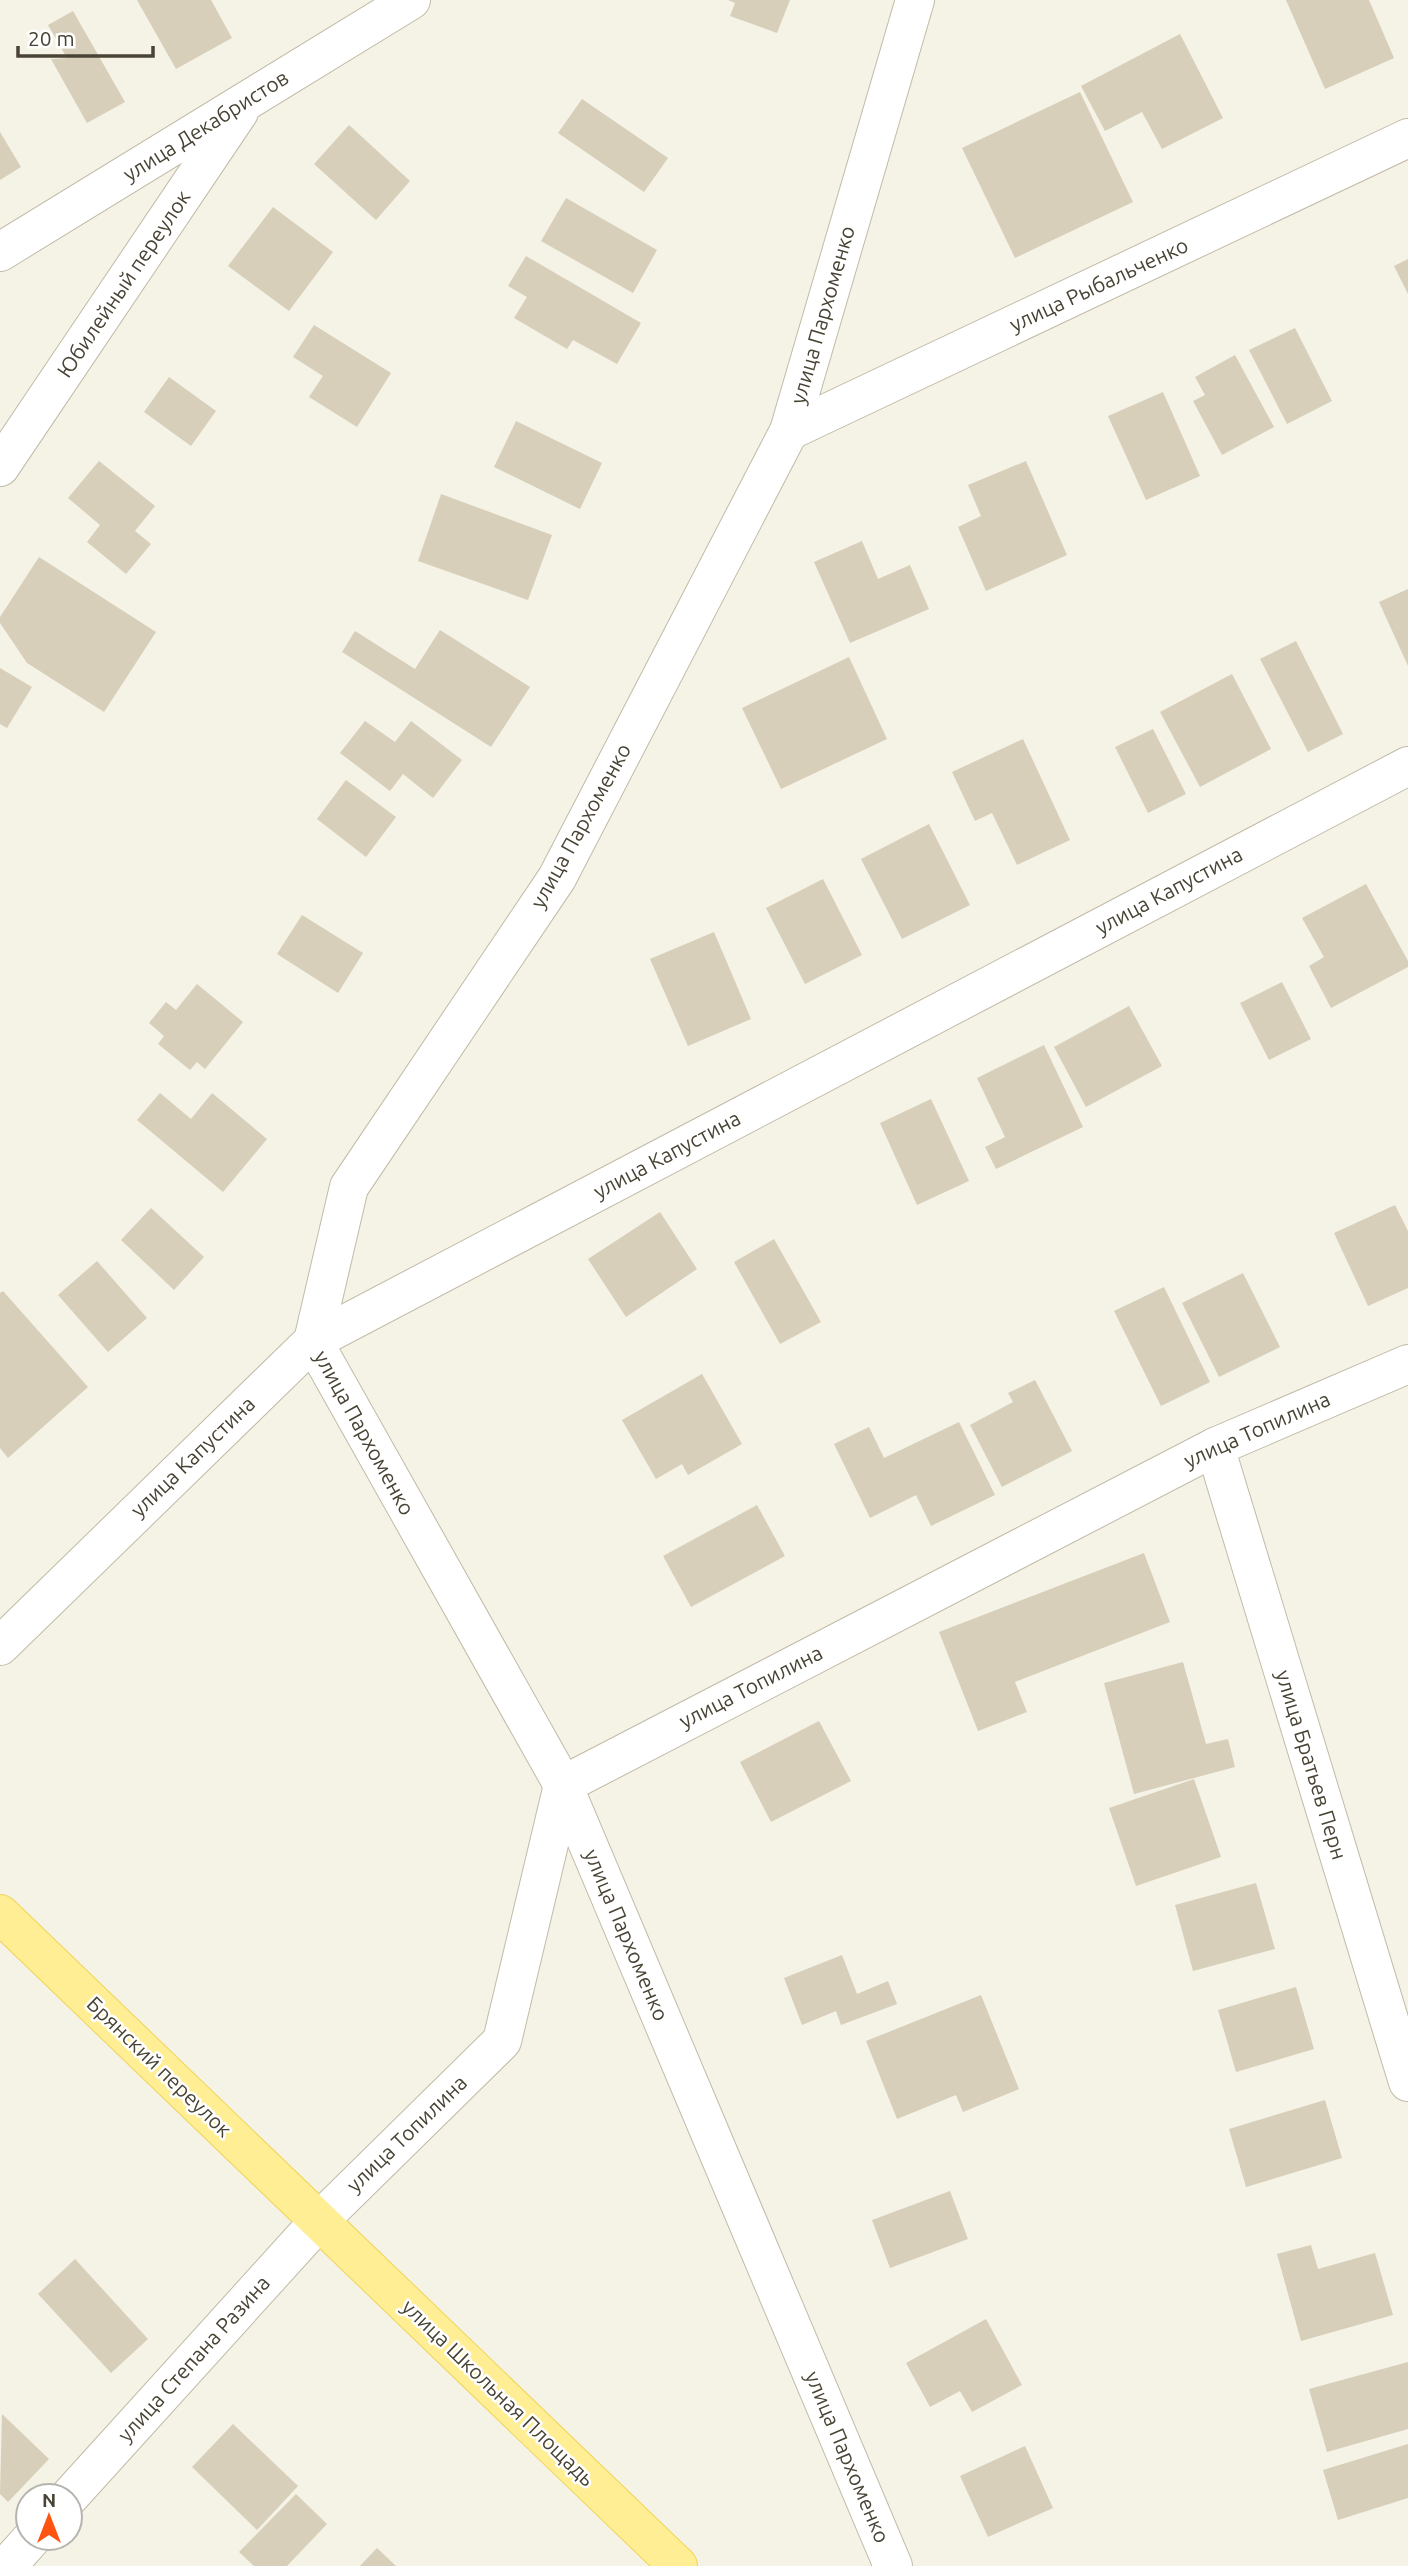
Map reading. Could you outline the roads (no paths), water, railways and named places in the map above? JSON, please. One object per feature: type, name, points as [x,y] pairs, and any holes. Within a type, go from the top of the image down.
[{"type":"main road","name":"Брянский переулок","points":[[0,1914],[319,2221]]},
{"type":"main road","name":"улица Школьная Площадь","points":[[319,2221],[678,2566]]},
{"type":"street","name":"улица Декабристов","points":[[0,253],[411,0]]},
{"type":"street","name":"улица Пархоменко","points":[[893,2566],[563,1785],[313,1341],[349,1186],[557,878],[789,431],[915,0]]},
{"type":"street","name":"Юбилейный переулок","points":[[0,467],[247,101]]},
{"type":"street","name":"улица Рыбальченко","points":[[789,431],[1408,138]]},
{"type":"street","name":"улица Капустина","points":[[0,1646],[313,1341],[1408,766]]},
{"type":"street","name":"улица Топилина","points":[[319,2221],[502,2041],[563,1785],[1215,1447],[1408,1364]]},
{"type":"street","name":"улица Братьев Перн","points":[[1215,1447],[1408,2082]]},
{"type":"street","name":"улица Степана Разина","points":[[83,2482],[319,2221]]},
{"type":"street","points":[[7,2566],[20,2552]]}]
